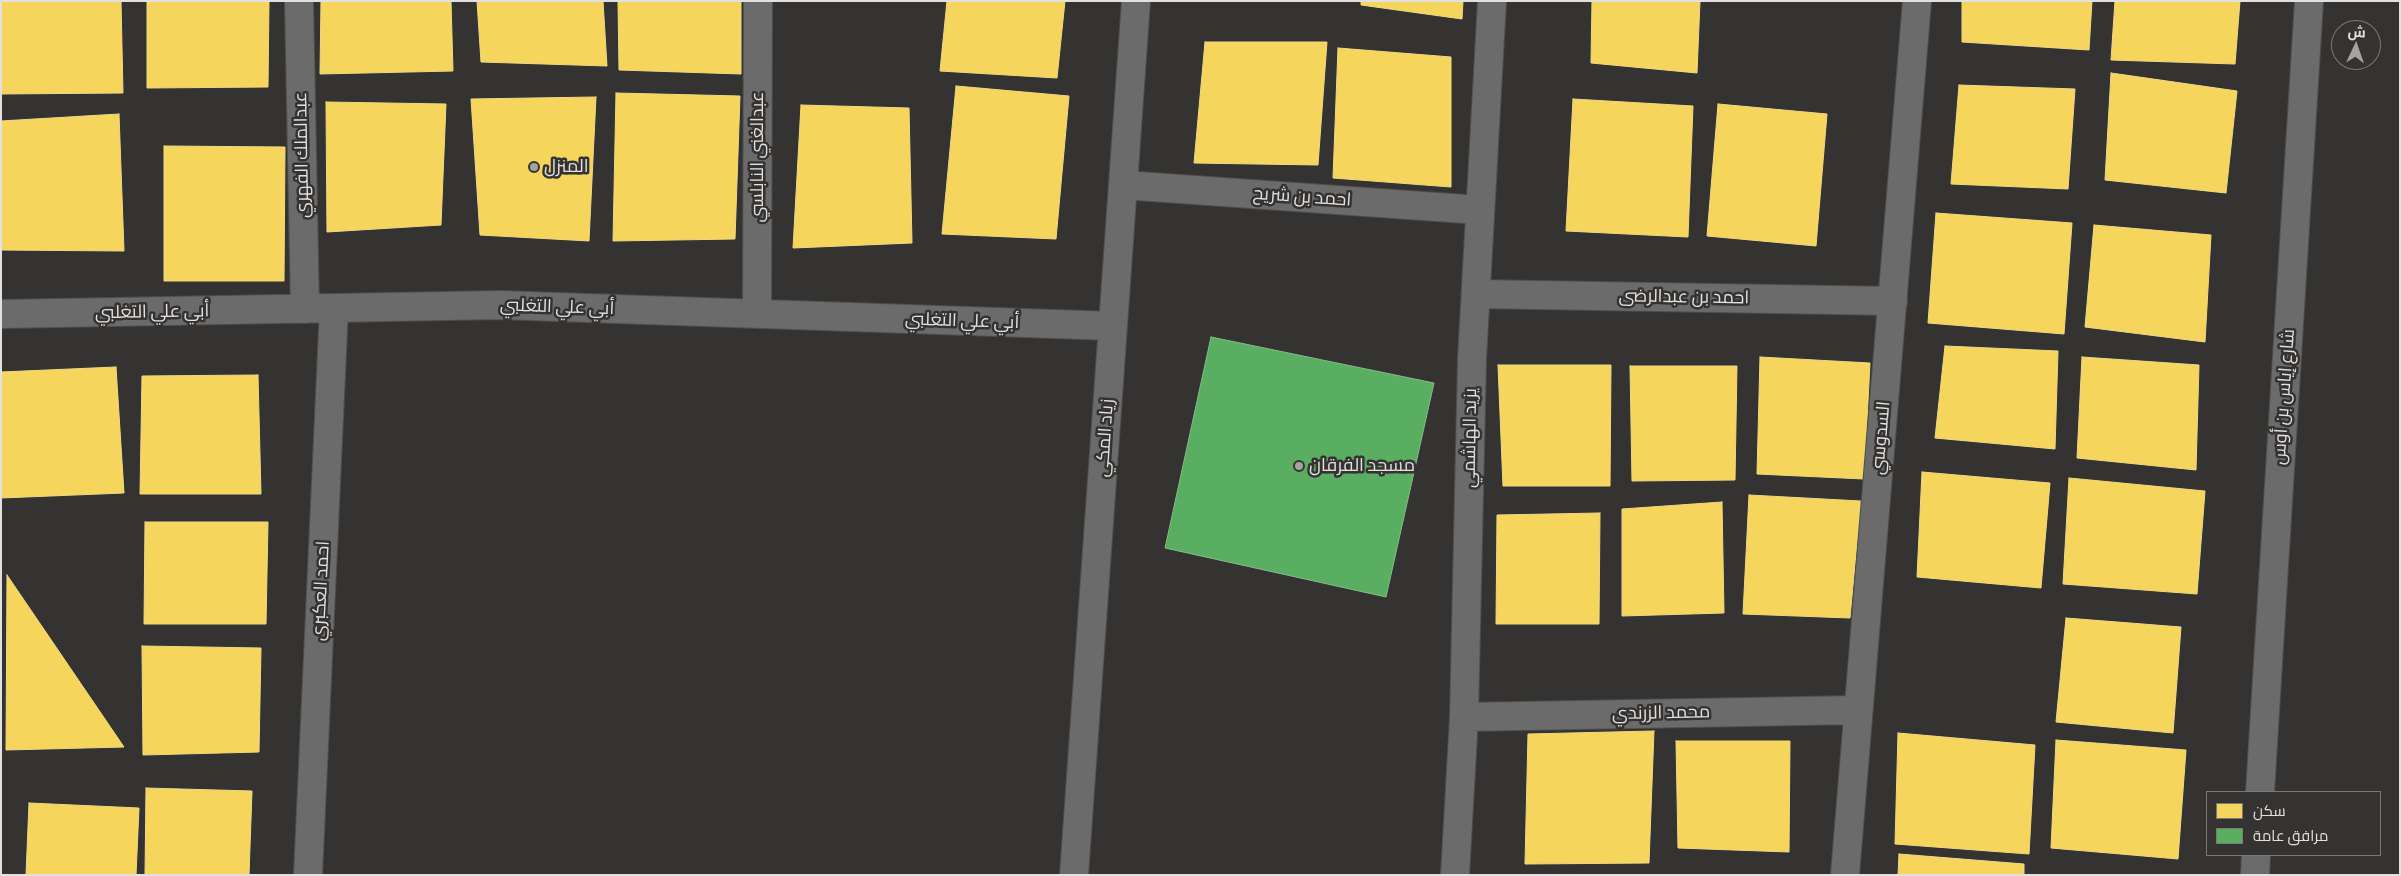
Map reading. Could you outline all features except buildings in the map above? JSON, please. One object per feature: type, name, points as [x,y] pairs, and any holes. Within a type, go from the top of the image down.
[{"type":"street","name":"عبدالملك الفهري","points":[[299,1],[305,309]]},
{"type":"street","name":"عبدالغني النابلسي","points":[[757,314],[758,1]]},
{"type":"street","name":"زياد المكي","points":[[1074,875],[1136,1]]},
{"type":"street","name":"يزيد الهاشمي","points":[[1455,875],[1464,717],[1472,359],[1492,1]]},
{"type":"street","name":"السدوسي","points":[[1845,875],[1917,1]]},
{"type":"street","name":"شارع إياس بن أوس","points":[[2260,791],[2309,1]]},
{"type":"street","name":"احمد بن شريح","points":[[1123,185],[1480,210]]},
{"type":"street","name":"احمد بن عبدالرضى","points":[[1476,294],[1892,301]]},
{"type":"street","name":"أبي علي التغلبي","points":[[1,314],[500,305],[1113,326]]},
{"type":"street","name":"احمد العكبري","points":[[308,875],[334,308]]},
{"type":"street","name":"محمد الزرندي","points":[[1464,717],[1858,710]]},
{"type":"street","points":[[2255,875],[2256,856]]},
{"type":"place","name":"المنزل","points":[[534,167]]},
{"type":"place","name":"مسجد الفرقان","points":[[1299,466]]}]
